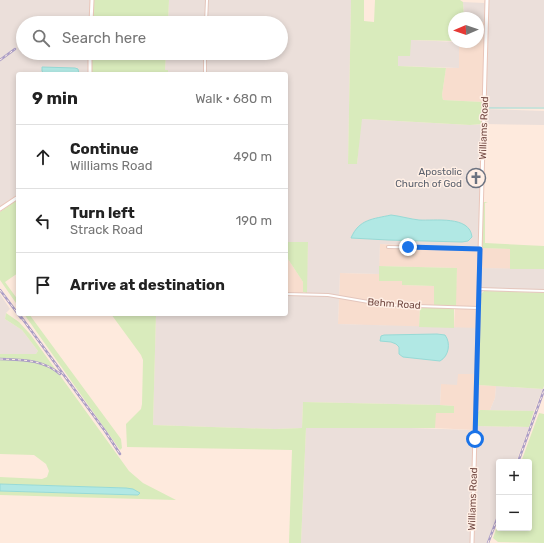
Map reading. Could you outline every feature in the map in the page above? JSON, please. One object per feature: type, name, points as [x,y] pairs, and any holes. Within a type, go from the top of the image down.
[{"type":"main road","points":[[91,16],[92,0]]},
{"type":"main road","name":"Williams Road","points":[[472,543],[487,0]]},
{"type":"main road","points":[[90,60],[90,72]]},
{"type":"main road","points":[[0,209],[16,197]]},
{"type":"street","points":[[206,16],[207,0]]},
{"type":"street","points":[[205,72],[206,60]]},
{"type":"street","points":[[388,247],[480,249]]},
{"type":"street","points":[[479,289],[544,291]]},
{"type":"street","name":"Behm Road","points":[[288,294],[328,295],[386,305],[479,308]]},
{"type":"shaded area","points":[[0,0],[90,0],[89,16],[16,16],[16,60],[88,60],[88,72],[16,72],[16,195],[0,207]]},
{"type":"shaded area","points":[[169,0],[351,0],[348,164],[357,164],[361,119],[470,125],[485,124],[482,248],[380,244],[379,274],[340,273],[338,324],[480,328],[479,374],[458,374],[457,385],[441,384],[440,405],[303,402],[302,428],[275,429],[153,425],[156,316],[288,316],[288,295],[306,295],[308,243],[288,242],[288,72],[168,72],[168,70],[165,70],[166,60],[288,60],[288,16],[168,16]]},
{"type":"shaded area","points":[[485,0],[544,0],[544,107],[483,108],[484,12],[464,12],[463,2],[484,3]]},
{"type":"shaded area","points":[[411,40],[448,42],[448,48],[459,48],[459,68],[398,66],[398,56]]},
{"type":"shaded area","points":[[459,48],[484,48],[483,102],[443,100],[442,95],[446,68],[459,68]]},
{"type":"shaded area","points":[[486,109],[544,111],[544,125],[485,124]]},
{"type":"shaded area","points":[[380,244],[510,249],[510,269],[481,268],[480,328],[454,328],[457,268],[379,266]]},
{"type":"shaded area","points":[[288,259],[303,282],[303,295],[288,295]]},
{"type":"shaded area","points":[[481,268],[544,269],[544,293],[481,292]]},
{"type":"shaded area","points":[[340,273],[379,274],[379,281],[402,281],[402,285],[434,286],[434,307],[420,307],[419,327],[338,324]]},
{"type":"shaded area","points":[[0,294],[10,309],[6,313],[5,319],[22,330],[38,351],[36,354],[0,354]]},
{"type":"shaded area","points":[[458,374],[478,374],[478,385],[496,386],[495,398],[490,410],[478,411],[477,426],[474,430],[435,428],[435,413],[454,413],[454,406],[440,405],[441,384]]},
{"type":"shaded area","points":[[496,386],[543,389],[534,411],[490,410],[495,398]]},
{"type":"shaded area","points":[[477,426],[529,427],[517,459],[496,459],[496,518],[487,543],[301,543],[306,428],[410,428],[474,430]]},
{"type":"green space","points":[[94,0],[169,0],[168,16],[93,16]]},
{"type":"green space","points":[[351,0],[364,0],[364,21],[374,22],[375,0],[460,0],[463,2],[464,12],[448,12],[448,41],[411,40],[410,56],[398,56],[398,66],[446,68],[442,95],[443,100],[483,102],[482,124],[470,125],[362,119],[357,164],[348,164]]},
{"type":"green space","points":[[92,60],[166,60],[165,70],[168,70],[168,72],[91,72]]},
{"type":"green space","points":[[16,200],[16,274],[5,282],[16,297],[16,303],[0,280],[0,212]]},
{"type":"green space","points":[[483,202],[488,202],[485,203],[485,243],[544,246],[544,269],[510,269],[510,249],[482,248]]},
{"type":"green space","points":[[288,242],[308,242],[307,293],[303,292],[303,282],[288,259]]},
{"type":"green space","points":[[379,266],[457,268],[456,306],[434,306],[434,286],[402,285],[402,281],[379,281]]},
{"type":"green space","points":[[484,291],[544,293],[543,389],[478,385],[480,295]]},
{"type":"green space","points":[[420,307],[454,308],[454,328],[419,327]]},
{"type":"green space","points":[[6,313],[19,322],[30,334],[129,471],[143,483],[176,500],[0,495],[0,491],[139,495],[126,488],[0,484],[0,477],[42,479],[47,477],[49,471],[46,464],[34,455],[0,454],[0,354],[36,354],[38,351],[22,330],[5,319]]},
{"type":"green space","points":[[25,316],[30,316],[121,439],[122,448],[120,450]]},
{"type":"green space","points":[[112,316],[156,316],[153,425],[275,429],[302,428],[303,402],[454,406],[454,413],[436,413],[435,428],[306,428],[301,543],[289,543],[292,450],[127,447],[126,424],[141,409],[142,404],[143,360],[141,355]]},
{"type":"green space","points":[[480,410],[534,411],[529,427],[477,426],[478,412]]},
{"type":"green space","points":[[539,413],[544,414],[544,543],[498,542],[493,538],[496,530],[496,531],[532,531],[532,459],[522,459]]},
{"type":"water","points":[[42,67],[75,68],[78,69],[79,72],[43,72]]},
{"type":"water","points":[[391,215],[419,220],[458,222],[465,225],[470,230],[472,237],[468,241],[462,242],[351,238],[362,223]]},
{"type":"water","points":[[384,335],[445,335],[448,342],[447,353],[440,361],[403,357],[399,354],[399,347],[396,344],[380,341],[381,336]]},
{"type":"water","points":[[0,484],[126,488],[133,489],[140,493],[138,495],[0,491]]},
{"type":"waterway","points":[[486,108],[544,108]]},
{"type":"railway","points":[[0,60],[15,49]]},
{"type":"railway","points":[[0,290],[16,311]]},
{"type":"railway","points":[[20,316],[105,431],[120,454]]},
{"type":"railway","points":[[0,359],[32,361],[46,365],[60,374]]},
{"type":"railway","points":[[519,459],[544,390]]},
{"type":"railway","points":[[488,543],[496,522]]},
{"type":"place","name":"Apostolic Church of God","points":[[476,178]]},
{"type":"route","points":[[408,247],[480,249],[475,439]]}]
